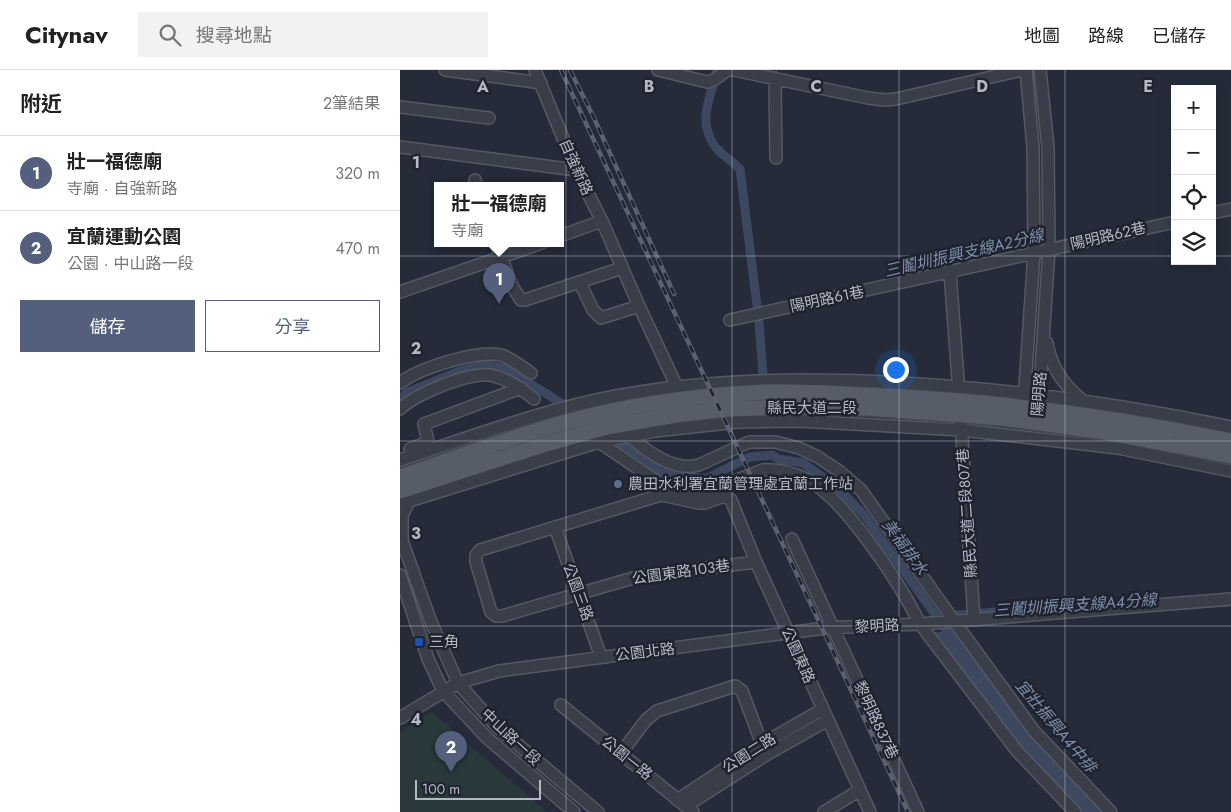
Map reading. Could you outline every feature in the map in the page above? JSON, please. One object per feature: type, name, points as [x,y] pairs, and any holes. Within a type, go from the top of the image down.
[{"type":"main road","name":"縣民大道二段","points":[[400,477],[525,435],[588,417],[631,407],[684,399],[762,392],[818,393],[1031,408],[1116,419],[1231,441]]},
{"type":"main road","name":"縣民大道二段","points":[[403,497],[542,445],[596,436],[676,415],[727,409],[782,406],[857,408],[960,402]]},
{"type":"main road","name":"縣民大道二段","points":[[1031,408],[1104,432],[1231,456]]},
{"type":"street","points":[[445,70],[541,83]]},
{"type":"street","name":"自強新路","points":[[536,70],[576,170],[602,221],[639,306],[678,387]]},
{"type":"street","points":[[658,70],[707,82],[713,81],[722,73],[732,70],[775,78],[831,92],[884,100],[896,99],[1022,70]]},
{"type":"street","name":"陽明路","points":[[1026,70],[1042,251],[1046,321],[1031,408]]},
{"type":"street","name":"陽明路","points":[[1028,437],[1048,147],[1040,70]]},
{"type":"street","points":[[775,78],[776,158]]},
{"type":"street","points":[[400,106],[489,118]]},
{"type":"street","points":[[400,147],[576,170]]},
{"type":"street","points":[[1216,212],[1231,209]]},
{"type":"street","points":[[564,235],[602,221]]},
{"type":"street","name":"陽明路62巷","points":[[1042,251],[1171,223]]},
{"type":"street","points":[[497,247],[512,286],[521,300],[580,283],[622,268]]},
{"type":"street","points":[[400,292],[531,247]]},
{"type":"street","name":"陽明路61巷","points":[[730,320],[1042,251]]},
{"type":"street","name":"縣民大道二段807巷","points":[[950,272],[974,619]]},
{"type":"street","points":[[580,283],[593,310],[601,318],[639,306]]},
{"type":"street","points":[[1046,321],[1047,344],[1054,366],[1062,380],[1083,400]]},
{"type":"street","points":[[400,383],[415,374],[464,356],[475,355],[502,355],[532,373]]},
{"type":"street","points":[[400,409],[406,403],[429,391],[462,378],[488,375],[503,379],[521,388],[534,399]]},
{"type":"street","name":"縣民大道二段","points":[[400,459],[560,409],[615,396],[710,383],[773,379],[830,380],[960,402],[1031,408],[1083,400],[1137,408],[1231,427]]},
{"type":"street","points":[[400,459],[406,451],[428,442],[424,424],[521,388]]},
{"type":"street","name":"縣民大道二段","points":[[596,436],[630,436],[655,431],[738,422],[808,421],[962,430],[1028,437],[1118,448],[1231,471]]},
{"type":"street","points":[[483,432],[525,435]]},
{"type":"street","points":[[403,497],[572,450],[596,436],[668,489],[696,496],[763,470],[790,473],[808,480],[827,494],[849,517],[911,605],[920,624],[1017,751],[1075,812]]},
{"type":"street","points":[[630,436],[655,454],[677,466],[692,467],[700,465],[749,442],[774,442],[799,448],[818,457],[839,471],[861,490],[1034,730],[1111,812]]},
{"type":"street","name":"公園東路","points":[[555,527],[662,495],[699,502],[724,496],[732,500],[756,562],[870,812]]},
{"type":"street","name":"中山路一段","points":[[403,497],[401,538],[431,622],[458,683],[498,728],[598,812]]},
{"type":"street","name":"公園三路","points":[[555,527],[601,656]]},
{"type":"street","name":"公園東路103巷","points":[[555,527],[480,550],[476,555],[476,562],[491,612],[496,616],[502,616],[640,576],[756,562]]},
{"type":"street","name":"黎明路837巷","points":[[792,539],[829,628],[864,696],[918,812]]},
{"type":"street","name":"中山路一段","points":[[400,575],[428,659],[443,691],[487,738],[574,812]]},
{"type":"street","points":[[954,621],[1231,600]]},
{"type":"street","name":"黎明路","points":[[829,628],[954,621]]},
{"type":"street","name":"公園北路","points":[[400,718],[458,683],[499,671],[601,656],[829,628]]},
{"type":"street","points":[[621,753],[646,720],[657,711],[735,686],[742,691],[764,749]]},
{"type":"street","name":"公園一路","points":[[561,705],[685,806]]},
{"type":"street","name":"公園二路","points":[[685,806],[764,749],[825,715]]},
{"type":"street","points":[[824,812],[860,790]]},
{"type":"shaded area","points":[[432,712],[547,812],[400,812],[400,732]]},
{"type":"water","points":[[954,631],[1033,737],[1104,812],[1080,812],[1014,739],[934,632]]},
{"type":"waterway","points":[[717,70],[707,108],[706,126],[714,145],[740,169],[759,322],[763,375]]},
{"type":"waterway","points":[[400,399],[408,392],[460,371],[485,364],[507,369],[561,403]]},
{"type":"waterway","name":"美福排水","points":[[621,445],[640,456],[661,472],[705,479],[750,457],[772,455],[778,459],[803,463],[839,489],[864,515],[953,640]]},
{"type":"waterway","name":"三鬮圳振興支線A4分線","points":[[1174,609],[1231,605]]},
{"type":"waterway","points":[[947,616],[1069,606]]},
{"type":"railway","points":[[561,70],[908,812]]},
{"type":"railway","points":[[570,70],[674,294]]},
{"type":"place","name":"壯一福德廟","points":[[499,304]]},
{"type":"place","name":"農田水利署宜蘭管理處宜蘭工作站","points":[[618,484]]},
{"type":"place","name":"三角","points":[[419,642]]},
{"type":"place","name":"宜蘭運動公園","points":[[451,772]]},
{"type":"water label","name":"三鬮圳振興支線A2分線","points":[[964,253]]},
{"type":"water label","name":"宜壯振興A4中排","points":[[1056,726]]}]
